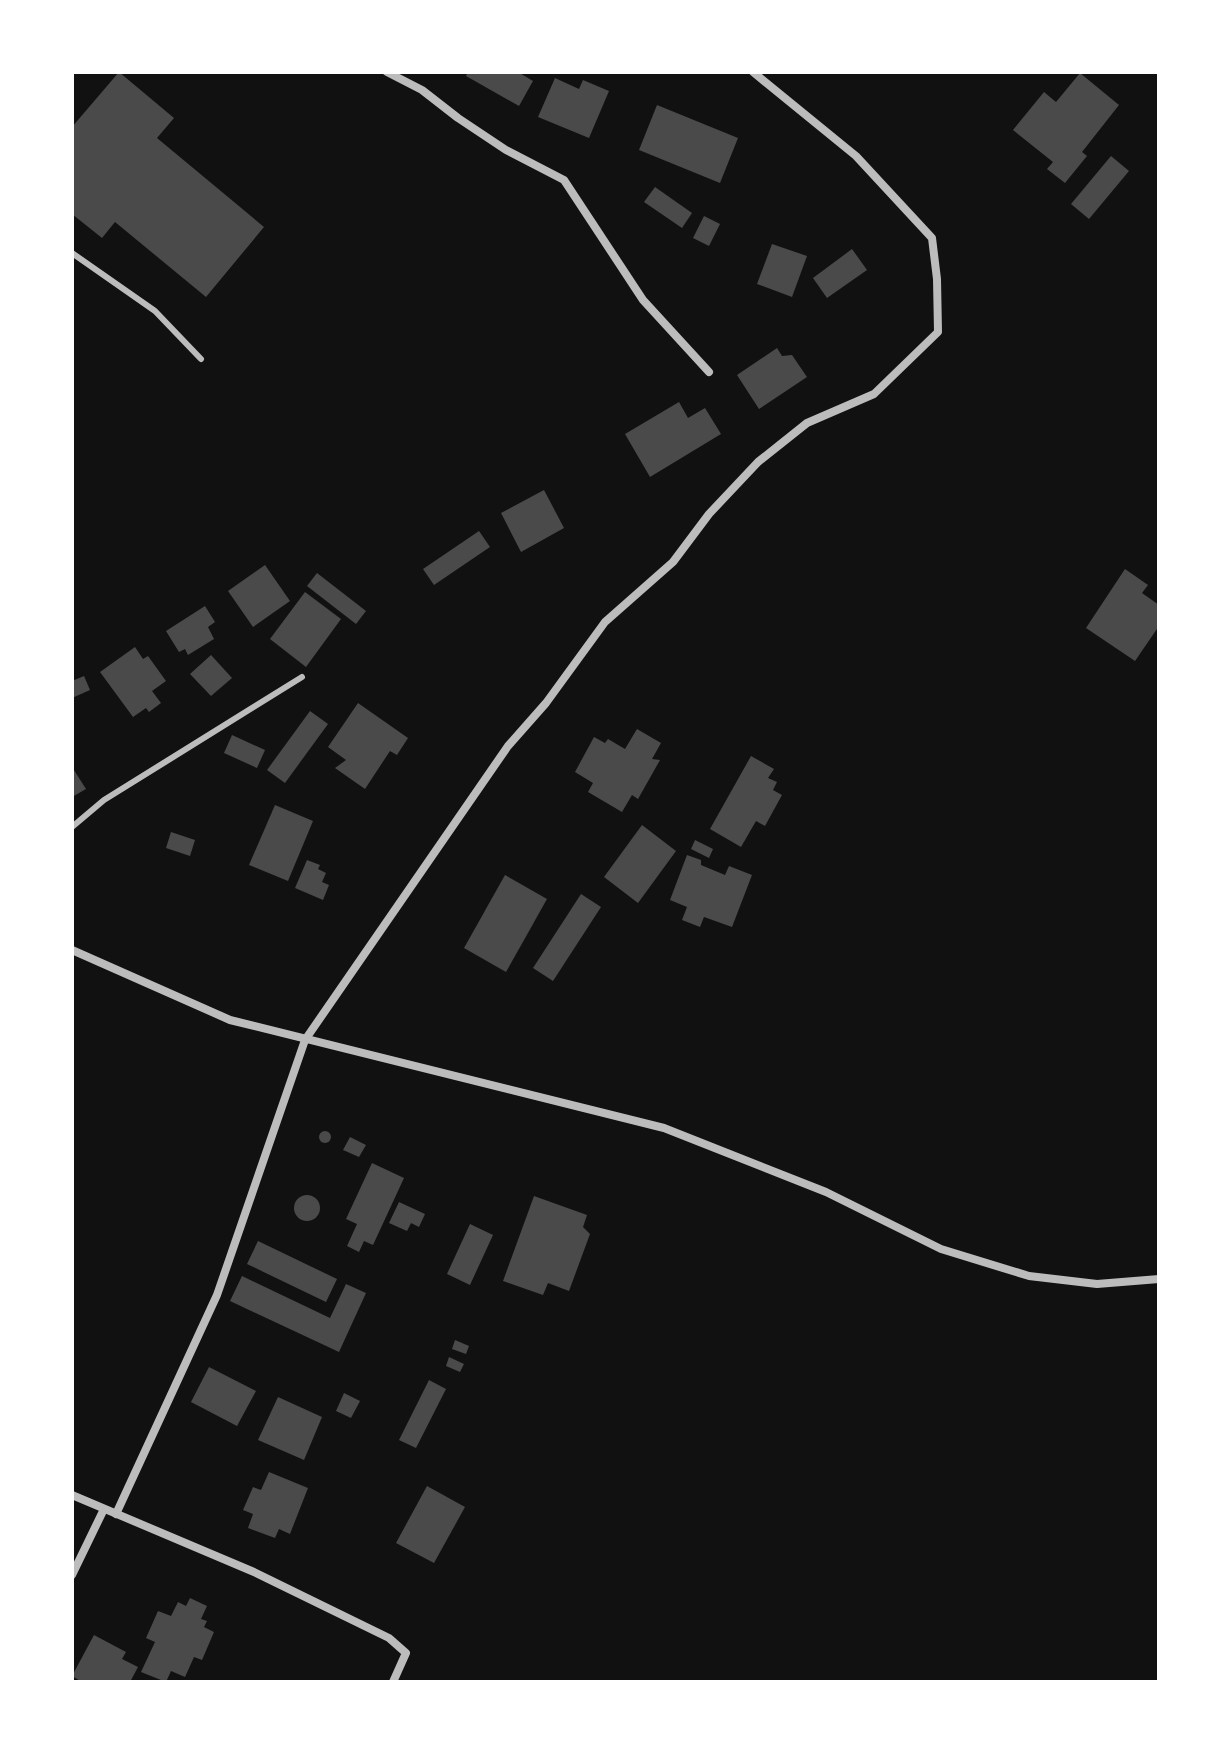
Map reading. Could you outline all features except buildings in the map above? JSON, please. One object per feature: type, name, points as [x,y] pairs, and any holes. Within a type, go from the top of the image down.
[{"type":"street","points":[[387,72],[422,90],[506,150],[564,180],[643,300],[709,372]]},
{"type":"street","points":[[116,1514],[217,1295],[305,1040],[508,746],[546,703],[605,622],[673,562],[709,514],[758,462],[807,423],[874,394],[938,332],[932,238],[856,156],[753,72]]},
{"type":"street","points":[[72,950],[230,1020],[664,1128],[826,1192],[941,1249],[1029,1276],[1097,1284],[1159,1279]]},
{"type":"street","points":[[72,1495],[254,1572],[389,1638],[406,1653],[393,1682]]},
{"type":"street","points":[[72,1575],[104,1509]]},
{"type":"lane","points":[[72,253],[155,311],[201,359]]},
{"type":"lane","points":[[72,827],[104,800],[302,677]]}]
